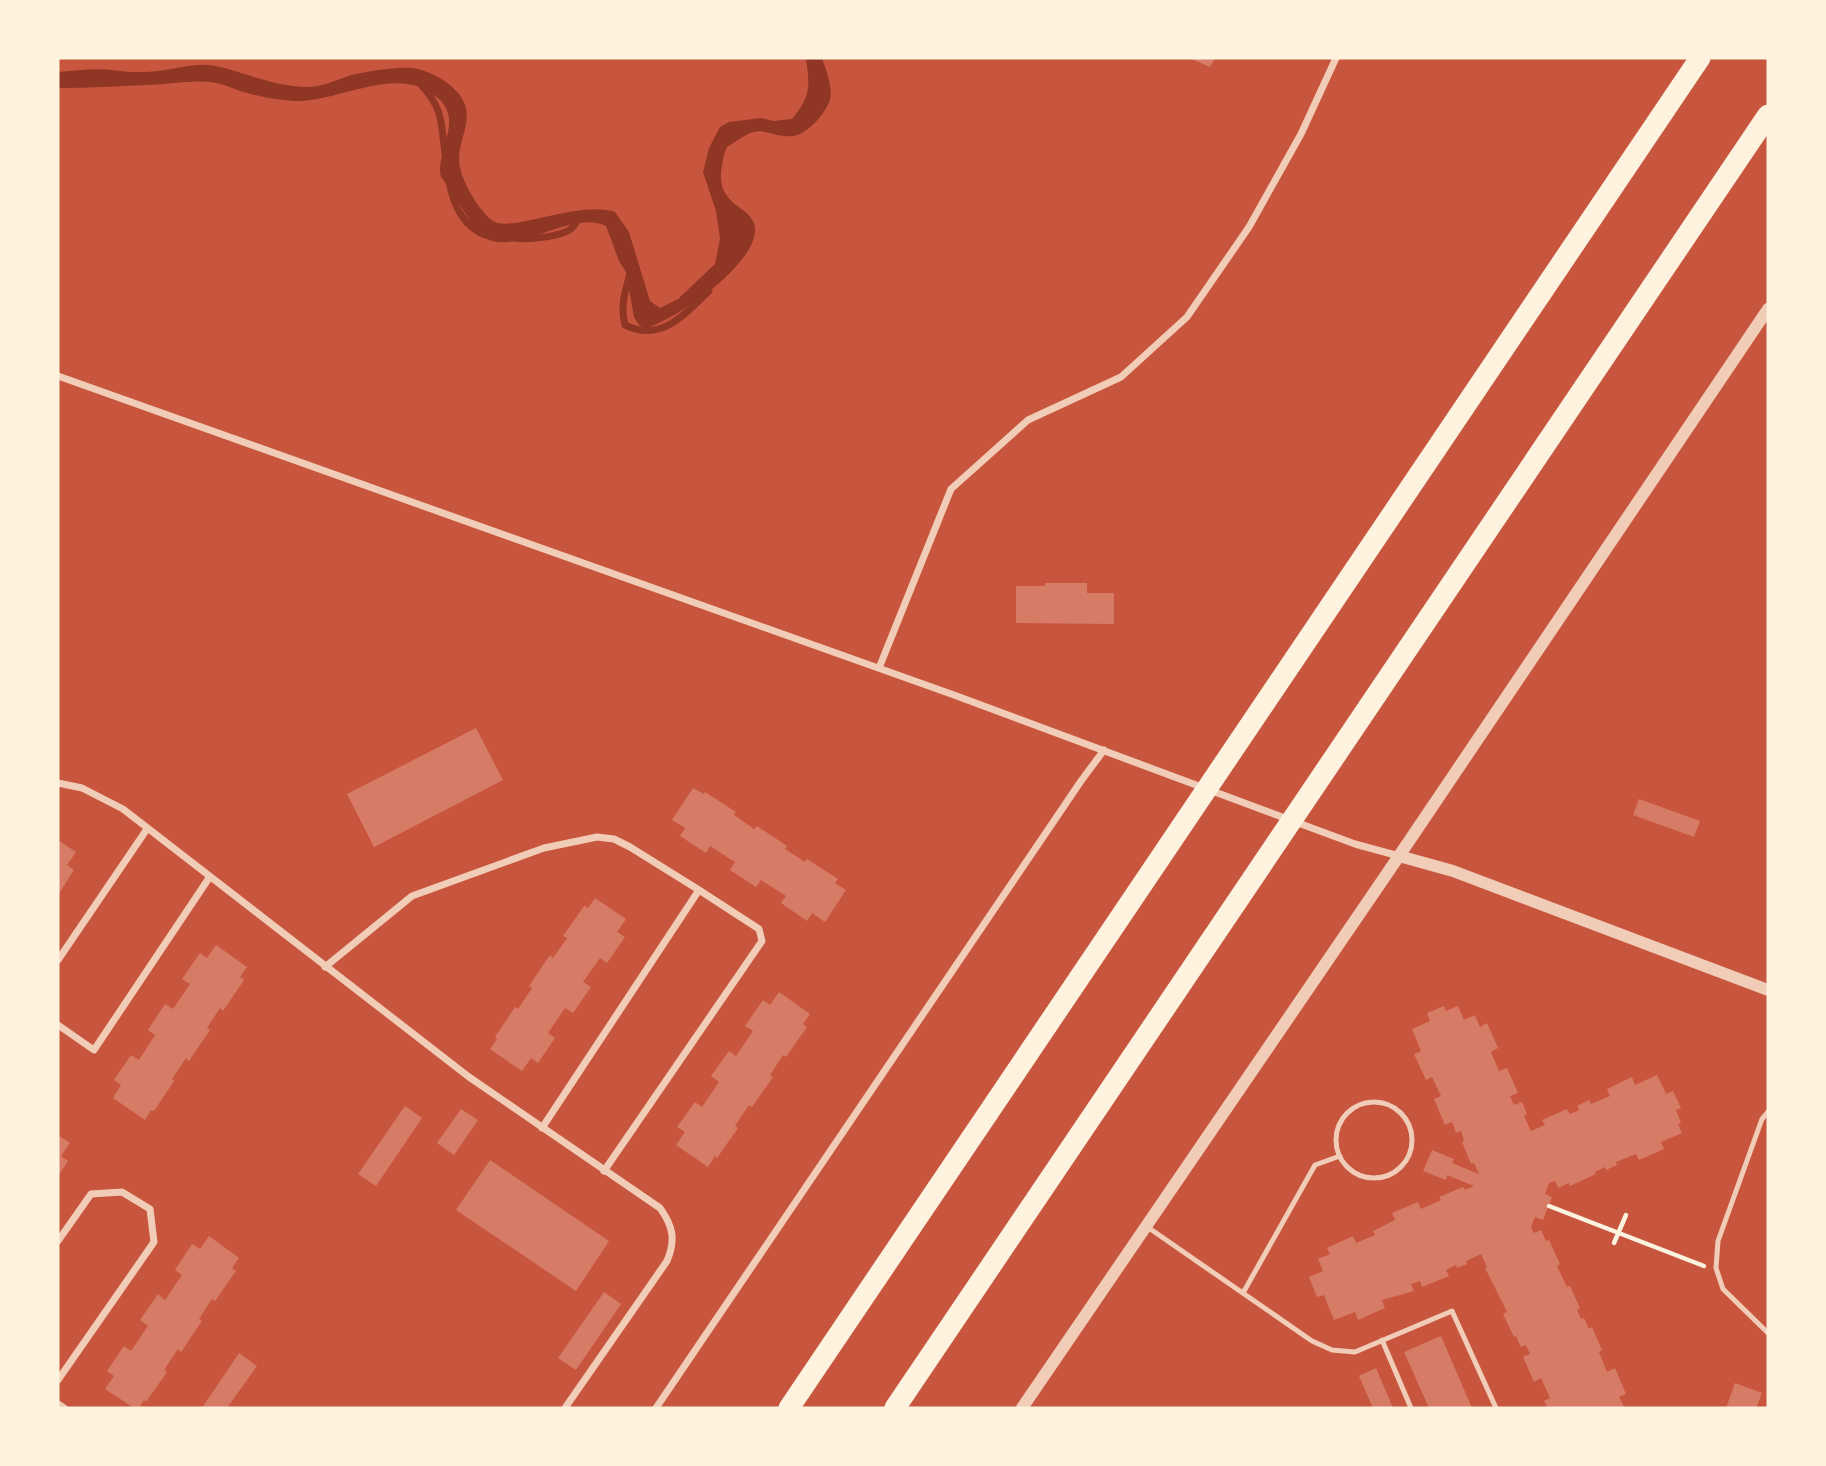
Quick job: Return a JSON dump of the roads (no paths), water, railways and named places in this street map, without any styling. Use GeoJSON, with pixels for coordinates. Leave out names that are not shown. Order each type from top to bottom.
{"type":"FeatureCollection","features":[{"type":"Feature","properties":{"kind":"highway"},"geometry":{"type":"LineString","coordinates":[[789,1408],[1700,58]]}},
{"type":"Feature","properties":{"kind":"highway"},"geometry":{"type":"LineString","coordinates":[[895,1408],[1768,115]]}},
{"type":"Feature","properties":{"kind":"street"},"geometry":{"type":"LineString","coordinates":[[879,668],[951,489],[1028,420],[1121,377],[1186,317],[1249,227],[1301,134],[1336,58]]}},
{"type":"Feature","properties":{"kind":"street"},"geometry":{"type":"LineString","coordinates":[[1022,1408],[1768,309]]}},
{"type":"Feature","properties":{"kind":"street"},"geometry":{"type":"LineString","coordinates":[[58,376],[879,668],[1355,844],[1453,871],[1768,990]]}},
{"type":"Feature","properties":{"kind":"street"},"geometry":{"type":"LineString","coordinates":[[656,1408],[1104,750]]}},
{"type":"Feature","properties":{"kind":"street"},"geometry":{"type":"LineString","coordinates":[[58,783],[82,788],[123,809],[469,1077],[660,1208],[670,1222],[672,1250],[657,1276],[565,1408]]}},
{"type":"Feature","properties":{"kind":"street"},"geometry":{"type":"LineString","coordinates":[[58,960],[147,829]]}},
{"type":"Feature","properties":{"kind":"street"},"geometry":{"type":"LineString","coordinates":[[325,967],[412,896],[544,848],[597,837],[614,839],[630,847],[758,929],[762,941],[604,1171]]}},
{"type":"Feature","properties":{"kind":"street"},"geometry":{"type":"LineString","coordinates":[[58,1025],[94,1050],[209,877]]}},
{"type":"Feature","properties":{"kind":"street"},"geometry":{"type":"LineString","coordinates":[[542,1128],[699,890]]}},
{"type":"Feature","properties":{"kind":"street"},"geometry":{"type":"LineString","coordinates":[[58,1241],[90,1194],[122,1192],[150,1209],[154,1242],[58,1380]]}},
{"type":"Feature","properties":{"kind":"street"},"geometry":{"type":"LineString","coordinates":[[58,1404],[64,1408]]}},
{"type":"Feature","properties":{"kind":"lane"},"geometry":{"type":"LineString","coordinates":[[1373,1101],[1388,1104],[1400,1112],[1409,1124],[1413,1138],[1410,1153],[1402,1166],[1390,1175],[1376,1178],[1361,1176],[1348,1168],[1339,1156],[1336,1141],[1338,1126],[1346,1114],[1358,1105],[1373,1101]]}},
{"type":"Feature","properties":{"kind":"lane"},"geometry":{"type":"LineString","coordinates":[[1768,1112],[1762,1119],[1718,1241],[1716,1268],[1723,1289],[1768,1333]]}},
{"type":"Feature","properties":{"kind":"lane"},"geometry":{"type":"LineString","coordinates":[[1243,1293],[1315,1165],[1339,1156]]}},
{"type":"Feature","properties":{"kind":"lane"},"geometry":{"type":"LineString","coordinates":[[1146,1226],[1312,1341],[1332,1350],[1355,1352],[1452,1311],[1496,1408]]}},
{"type":"Feature","properties":{"kind":"lane"},"geometry":{"type":"LineString","coordinates":[[1382,1340],[1411,1408]]}},
{"type":"Feature","properties":{"kind":"waterway"},"geometry":{"type":"LineString","coordinates":[[422,86],[439,112],[446,159]]}},
{"type":"Feature","properties":{"kind":"waterway"},"geometry":{"type":"LineString","coordinates":[[449,181],[460,213],[470,226],[485,235]]}},
{"type":"Feature","properties":{"kind":"waterway"},"geometry":{"type":"LineString","coordinates":[[514,238],[561,234],[572,228],[579,218]]}},
{"type":"Feature","properties":{"kind":"waterway"},"geometry":{"type":"LineString","coordinates":[[630,274],[623,312],[625,325],[638,330],[650,331],[672,323],[709,291]]}}]}
